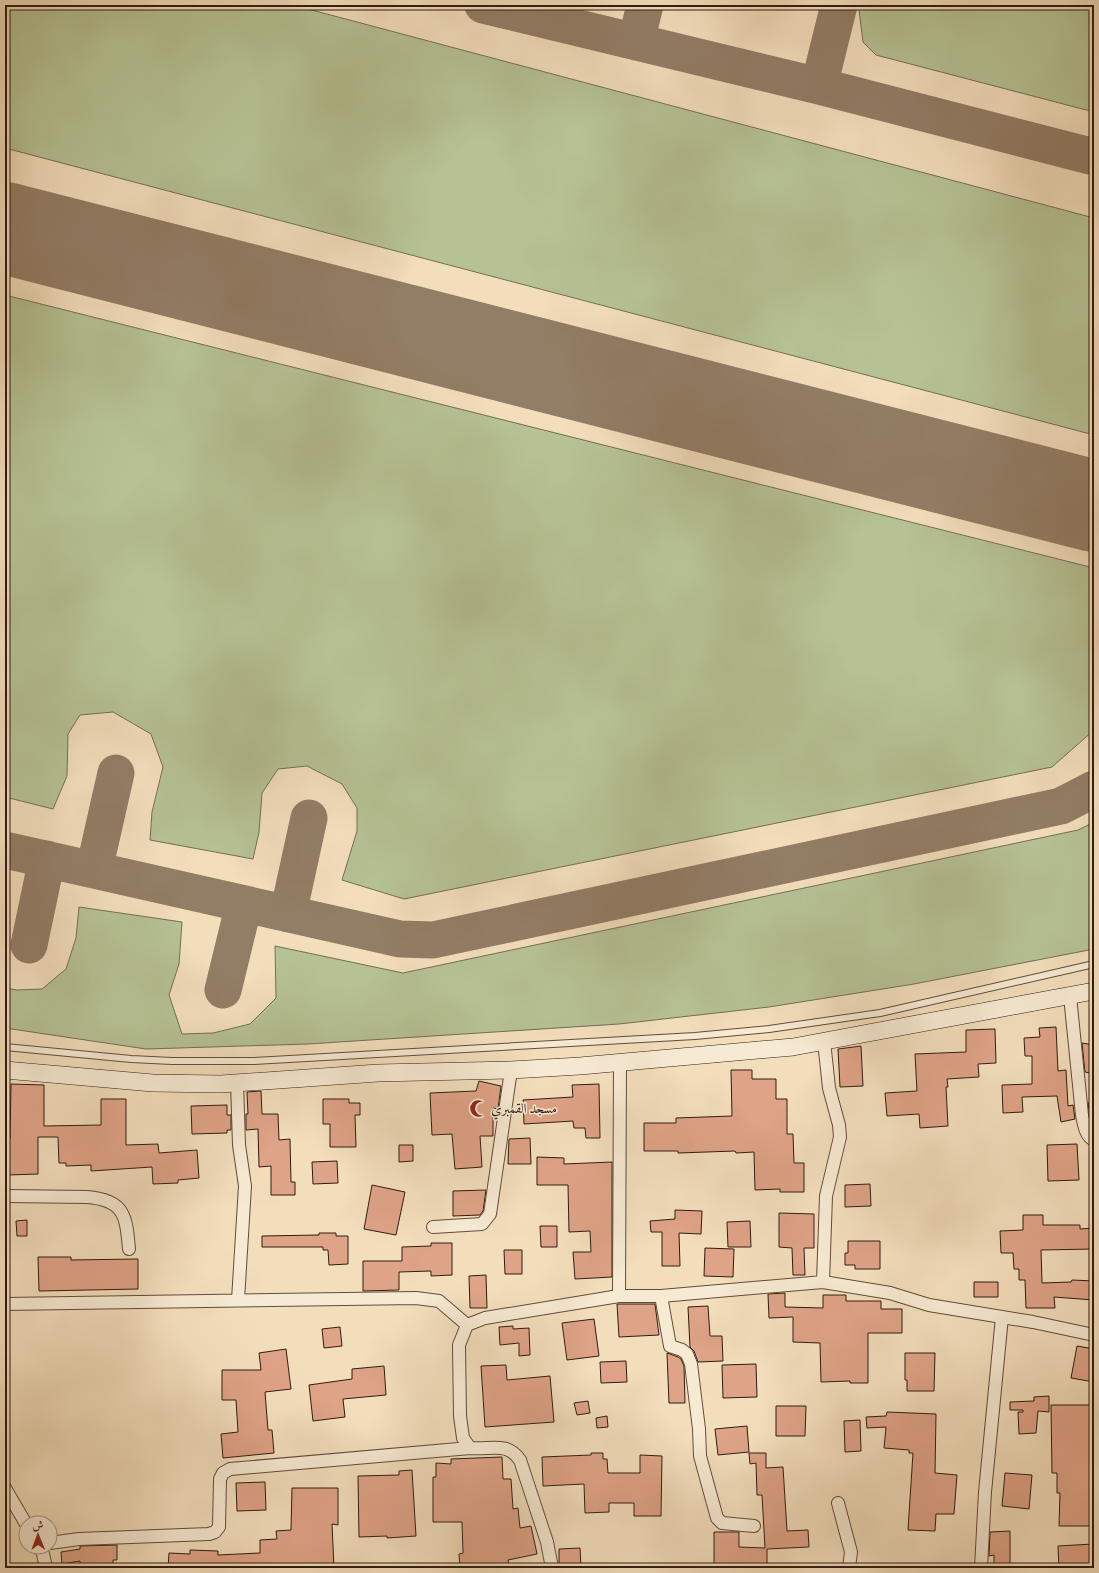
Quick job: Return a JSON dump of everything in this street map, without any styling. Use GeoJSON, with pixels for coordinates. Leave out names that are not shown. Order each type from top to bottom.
{"type":"FeatureCollection","features":[{"type":"Feature","properties":{"kind":"main road"},"geometry":{"type":"LineString","coordinates":[[5,1070],[153,1083],[221,1084],[378,1074],[511,1070],[620,1063],[793,1046],[1094,991]]}},
{"type":"Feature","properties":{"kind":"street"},"geometry":{"type":"LineString","coordinates":[[1070,996],[1082,1115],[1087,1133],[1090,1138],[1094,1140]]}},
{"type":"Feature","properties":{"kind":"street"},"geometry":{"type":"LineString","coordinates":[[823,1282],[826,1196],[840,1137],[839,1125],[829,1088],[824,1041]]}},
{"type":"Feature","properties":{"kind":"street"},"geometry":{"type":"LineString","coordinates":[[619,1296],[620,1063]]}},
{"type":"Feature","properties":{"kind":"street"},"geometry":{"type":"LineString","coordinates":[[434,1227],[482,1224],[490,1214],[511,1070]]}},
{"type":"Feature","properties":{"kind":"street"},"geometry":{"type":"LineString","coordinates":[[237,1082],[239,1145],[245,1186],[238,1300]]}},
{"type":"Feature","properties":{"kind":"street"},"geometry":{"type":"LineString","coordinates":[[5,1196],[101,1198],[120,1209],[123,1216],[128,1249]]}},
{"type":"Feature","properties":{"kind":"street"},"geometry":{"type":"LineString","coordinates":[[467,1324],[485,1318],[619,1296],[661,1296],[823,1282],[890,1293],[929,1305],[1002,1317],[1094,1335]]}},
{"type":"Feature","properties":{"kind":"street"},"geometry":{"type":"LineString","coordinates":[[661,1296],[670,1346],[682,1350],[687,1354],[691,1364],[699,1429],[700,1456],[717,1518],[722,1524],[754,1526]]}},
{"type":"Feature","properties":{"kind":"street"},"geometry":{"type":"LineString","coordinates":[[5,1304],[416,1298],[439,1301],[467,1324]]}},
{"type":"Feature","properties":{"kind":"street"},"geometry":{"type":"LineString","coordinates":[[981,1568],[985,1492],[1002,1317]]}},
{"type":"Feature","properties":{"kind":"street"},"geometry":{"type":"LineString","coordinates":[[467,1324],[459,1345],[460,1416],[463,1438],[470,1448]]}},
{"type":"Feature","properties":{"kind":"street"},"geometry":{"type":"LineString","coordinates":[[58,1542],[79,1539],[209,1534],[215,1532],[219,1527],[220,1479],[222,1473],[230,1469],[470,1448],[507,1449],[515,1453],[520,1460],[547,1542],[552,1568]]}},
{"type":"Feature","properties":{"kind":"street"},"geometry":{"type":"LineString","coordinates":[[5,1488],[21,1515]]}},
{"type":"Feature","properties":{"kind":"street"},"geometry":{"type":"LineString","coordinates":[[838,1503],[851,1552],[849,1568]]}},
{"type":"Feature","properties":{"kind":"street"},"geometry":{"type":"LineString","coordinates":[[43,1555],[46,1568]]}},
{"type":"Feature","properties":{"kind":"lane"},"geometry":{"type":"LineString","coordinates":[[5,1047],[131,1059],[220,1062],[695,1036],[806,1024],[880,1013],[1094,964]]}},
{"type":"Feature","properties":{"kind":"green space"},"geometry":{"type":"Polygon","coordinates":[[[5,5],[293,5],[1094,218],[1094,435],[5,148],[5,5]]]}},
{"type":"Feature","properties":{"kind":"green space"},"geometry":{"type":"Polygon","coordinates":[[[865,5],[1094,5],[1094,112],[876,55],[863,42],[859,10],[865,5]]]}},
{"type":"Feature","properties":{"kind":"green space"},"geometry":{"type":"Polygon","coordinates":[[[5,295],[1094,568],[1094,730],[1052,767],[404,899],[342,880],[357,831],[357,808],[342,784],[307,766],[278,769],[262,793],[259,832],[253,859],[150,840],[152,812],[163,767],[151,734],[113,712],[80,715],[68,734],[67,776],[53,809],[5,797],[5,295]]]}},
{"type":"Feature","properties":{"kind":"green space"},"geometry":{"type":"Polygon","coordinates":[[[1094,822],[1094,949],[914,984],[769,1007],[619,1024],[308,1044],[146,1049],[5,1028],[5,988],[17,990],[42,989],[66,969],[76,938],[79,907],[182,922],[179,964],[169,995],[182,1034],[213,1033],[250,1024],[276,998],[275,946],[403,973],[1078,830],[1094,822]]]}},
{"type":"Feature","properties":{"kind":"building"},"geometry":{"type":"Polygon","coordinates":[[[1056,1027],[1058,1071],[1066,1070],[1068,1106],[1073,1105],[1075,1119],[1061,1122],[1057,1096],[1022,1097],[1023,1112],[1003,1113],[1002,1085],[1032,1084],[1032,1056],[1025,1056],[1024,1038],[1040,1037],[1039,1028],[1056,1027]]]}},
{"type":"Feature","properties":{"kind":"building"},"geometry":{"type":"Polygon","coordinates":[[[995,1029],[996,1063],[978,1064],[979,1077],[947,1079],[948,1126],[920,1128],[919,1114],[887,1116],[885,1093],[917,1091],[915,1054],[966,1052],[966,1030],[995,1029]]]}},
{"type":"Feature","properties":{"kind":"building"},"geometry":{"type":"Polygon","coordinates":[[[1082,1043],[1094,1045],[1094,1074],[1085,1072],[1082,1043]]]}},
{"type":"Feature","properties":{"kind":"building"},"geometry":{"type":"Polygon","coordinates":[[[861,1046],[863,1086],[840,1087],[838,1049],[861,1046]]]}},
{"type":"Feature","properties":{"kind":"building"},"geometry":{"type":"Polygon","coordinates":[[[731,1070],[752,1070],[752,1079],[776,1079],[776,1099],[787,1099],[787,1134],[793,1134],[794,1163],[804,1163],[804,1192],[780,1192],[780,1189],[755,1190],[754,1152],[736,1153],[735,1151],[678,1153],[678,1151],[644,1151],[644,1123],[676,1123],[676,1118],[732,1116],[731,1070]]]}},
{"type":"Feature","properties":{"kind":"building"},"geometry":{"type":"Polygon","coordinates":[[[479,1081],[501,1086],[498,1109],[493,1108],[493,1136],[480,1136],[482,1167],[455,1169],[452,1134],[432,1135],[430,1093],[476,1091],[479,1081]]]}},
{"type":"Feature","properties":{"kind":"building"},"geometry":{"type":"Polygon","coordinates":[[[11,1084],[44,1085],[44,1126],[101,1125],[101,1099],[126,1099],[126,1145],[158,1144],[159,1153],[197,1150],[199,1178],[178,1180],[178,1183],[153,1184],[152,1167],[91,1171],[91,1165],[66,1166],[66,1163],[59,1163],[58,1137],[38,1137],[38,1174],[7,1175],[7,1139],[10,1139],[11,1084]]]}},
{"type":"Feature","properties":{"kind":"building"},"geometry":{"type":"Polygon","coordinates":[[[599,1084],[600,1138],[586,1138],[585,1128],[574,1128],[573,1121],[524,1124],[523,1100],[573,1097],[572,1085],[599,1084]]]}},
{"type":"Feature","properties":{"kind":"building"},"geometry":{"type":"Polygon","coordinates":[[[261,1091],[262,1114],[278,1114],[279,1140],[290,1139],[291,1182],[295,1182],[295,1195],[271,1195],[271,1166],[259,1167],[258,1129],[246,1130],[246,1114],[248,1114],[247,1092],[261,1091]]]}},
{"type":"Feature","properties":{"kind":"building"},"geometry":{"type":"Polygon","coordinates":[[[323,1099],[349,1099],[349,1103],[360,1103],[360,1115],[355,1115],[356,1147],[330,1147],[330,1124],[323,1124],[323,1099]]]}},
{"type":"Feature","properties":{"kind":"building"},"geometry":{"type":"Polygon","coordinates":[[[1094,1102],[1094,1116],[1090,1116],[1088,1103],[1094,1102]]]}},
{"type":"Feature","properties":{"kind":"building"},"geometry":{"type":"Polygon","coordinates":[[[227,1105],[227,1115],[231,1115],[231,1130],[227,1130],[227,1133],[192,1134],[191,1106],[227,1105]]]}},
{"type":"Feature","properties":{"kind":"building"},"geometry":{"type":"Polygon","coordinates":[[[530,1138],[531,1164],[508,1164],[509,1139],[530,1138]]]}},
{"type":"Feature","properties":{"kind":"building"},"geometry":{"type":"Polygon","coordinates":[[[1077,1144],[1079,1180],[1048,1181],[1047,1145],[1077,1144]]]}},
{"type":"Feature","properties":{"kind":"building"},"geometry":{"type":"Polygon","coordinates":[[[399,1145],[413,1145],[413,1161],[399,1162],[399,1145]]]}},
{"type":"Feature","properties":{"kind":"building"},"geometry":{"type":"Polygon","coordinates":[[[537,1157],[564,1158],[564,1164],[612,1162],[612,1277],[575,1279],[573,1252],[591,1252],[590,1231],[569,1232],[568,1185],[537,1185],[537,1157]]]}},
{"type":"Feature","properties":{"kind":"building"},"geometry":{"type":"Polygon","coordinates":[[[337,1161],[338,1183],[313,1184],[312,1162],[337,1161]]]}},
{"type":"Feature","properties":{"kind":"building"},"geometry":{"type":"Polygon","coordinates":[[[870,1184],[871,1206],[845,1207],[845,1185],[870,1184]]]}},
{"type":"Feature","properties":{"kind":"building"},"geometry":{"type":"Polygon","coordinates":[[[372,1185],[405,1192],[396,1235],[364,1229],[372,1185]]]}},
{"type":"Feature","properties":{"kind":"building"},"geometry":{"type":"Polygon","coordinates":[[[486,1190],[483,1211],[480,1215],[453,1216],[453,1191],[486,1190]]]}},
{"type":"Feature","properties":{"kind":"building"},"geometry":{"type":"Polygon","coordinates":[[[675,1210],[702,1211],[701,1234],[679,1233],[680,1266],[662,1266],[662,1232],[651,1232],[650,1221],[675,1219],[675,1210]]]}},
{"type":"Feature","properties":{"kind":"building"},"geometry":{"type":"Polygon","coordinates":[[[779,1213],[814,1214],[814,1248],[804,1248],[805,1275],[793,1275],[792,1248],[779,1247],[779,1213]]]}},
{"type":"Feature","properties":{"kind":"building"},"geometry":{"type":"Polygon","coordinates":[[[1023,1215],[1043,1215],[1043,1225],[1080,1225],[1080,1229],[1094,1228],[1094,1249],[1041,1250],[1042,1283],[1071,1282],[1072,1280],[1094,1281],[1094,1300],[1054,1297],[1055,1308],[1026,1308],[1025,1280],[1019,1280],[1019,1269],[1014,1269],[1013,1253],[1001,1253],[1000,1231],[1023,1230],[1023,1215]]]}},
{"type":"Feature","properties":{"kind":"building"},"geometry":{"type":"Polygon","coordinates":[[[27,1220],[27,1236],[17,1236],[16,1221],[27,1220]]]}},
{"type":"Feature","properties":{"kind":"building"},"geometry":{"type":"Polygon","coordinates":[[[750,1221],[751,1247],[728,1247],[727,1222],[750,1221]]]}},
{"type":"Feature","properties":{"kind":"building"},"geometry":{"type":"Polygon","coordinates":[[[540,1226],[557,1226],[557,1247],[541,1247],[540,1226]]]}},
{"type":"Feature","properties":{"kind":"building"},"geometry":{"type":"Polygon","coordinates":[[[319,1233],[336,1233],[336,1236],[348,1236],[348,1264],[329,1265],[328,1250],[323,1250],[323,1247],[262,1247],[262,1236],[319,1235],[319,1233]]]}},
{"type":"Feature","properties":{"kind":"building"},"geometry":{"type":"Polygon","coordinates":[[[848,1241],[880,1241],[880,1269],[855,1269],[855,1265],[845,1265],[845,1253],[848,1253],[848,1241]]]}},
{"type":"Feature","properties":{"kind":"building"},"geometry":{"type":"Polygon","coordinates":[[[431,1243],[452,1243],[452,1275],[431,1276],[431,1271],[399,1272],[399,1290],[363,1291],[363,1261],[402,1261],[402,1247],[431,1246],[431,1243]]]}},
{"type":"Feature","properties":{"kind":"building"},"geometry":{"type":"Polygon","coordinates":[[[705,1248],[734,1249],[733,1277],[704,1276],[705,1248]]]}},
{"type":"Feature","properties":{"kind":"building"},"geometry":{"type":"Polygon","coordinates":[[[504,1250],[522,1250],[522,1274],[505,1274],[504,1250]]]}},
{"type":"Feature","properties":{"kind":"building"},"geometry":{"type":"Polygon","coordinates":[[[38,1257],[71,1257],[71,1260],[138,1259],[138,1289],[39,1291],[38,1257]]]}},
{"type":"Feature","properties":{"kind":"building"},"geometry":{"type":"Polygon","coordinates":[[[486,1275],[487,1308],[470,1308],[469,1276],[486,1275]]]}},
{"type":"Feature","properties":{"kind":"building"},"geometry":{"type":"Polygon","coordinates":[[[974,1282],[998,1282],[998,1297],[974,1297],[974,1282]]]}},
{"type":"Feature","properties":{"kind":"building"},"geometry":{"type":"Polygon","coordinates":[[[785,1293],[785,1307],[823,1308],[823,1295],[846,1295],[846,1301],[881,1301],[881,1309],[902,1309],[902,1333],[868,1333],[868,1383],[850,1383],[850,1381],[821,1382],[820,1343],[793,1342],[793,1317],[769,1318],[768,1294],[785,1293]]]}},
{"type":"Feature","properties":{"kind":"building"},"geometry":{"type":"Polygon","coordinates":[[[617,1304],[655,1304],[659,1335],[619,1337],[617,1304]]]}},
{"type":"Feature","properties":{"kind":"building"},"geometry":{"type":"Polygon","coordinates":[[[708,1306],[710,1336],[722,1336],[723,1361],[698,1362],[694,1351],[690,1347],[688,1307],[708,1306]]]}},
{"type":"Feature","properties":{"kind":"building"},"geometry":{"type":"Polygon","coordinates":[[[594,1319],[599,1356],[567,1360],[562,1323],[594,1319]]]}},
{"type":"Feature","properties":{"kind":"building"},"geometry":{"type":"Polygon","coordinates":[[[513,1326],[513,1329],[529,1328],[530,1355],[519,1356],[519,1343],[500,1345],[499,1327],[513,1326]]]}},
{"type":"Feature","properties":{"kind":"building"},"geometry":{"type":"Polygon","coordinates":[[[340,1327],[342,1346],[324,1348],[322,1329],[340,1327]]]}},
{"type":"Feature","properties":{"kind":"building"},"geometry":{"type":"Polygon","coordinates":[[[1077,1346],[1094,1349],[1094,1382],[1071,1378],[1077,1346]]]}},
{"type":"Feature","properties":{"kind":"building"},"geometry":{"type":"Polygon","coordinates":[[[286,1349],[291,1389],[265,1392],[268,1430],[272,1430],[274,1453],[223,1458],[221,1434],[238,1432],[236,1400],[222,1400],[222,1370],[261,1370],[259,1353],[286,1349]]]}},
{"type":"Feature","properties":{"kind":"building"},"geometry":{"type":"Polygon","coordinates":[[[667,1353],[681,1359],[684,1366],[685,1403],[669,1403],[667,1353]]]}},
{"type":"Feature","properties":{"kind":"building"},"geometry":{"type":"Polygon","coordinates":[[[905,1353],[935,1353],[934,1391],[907,1391],[907,1380],[905,1380],[905,1353]]]}},
{"type":"Feature","properties":{"kind":"building"},"geometry":{"type":"Polygon","coordinates":[[[626,1361],[627,1382],[601,1383],[600,1362],[626,1361]]]}},
{"type":"Feature","properties":{"kind":"building"},"geometry":{"type":"Polygon","coordinates":[[[756,1364],[757,1397],[723,1398],[722,1365],[756,1364]]]}},
{"type":"Feature","properties":{"kind":"building"},"geometry":{"type":"Polygon","coordinates":[[[506,1365],[507,1380],[550,1376],[554,1422],[485,1427],[481,1366],[506,1365]]]}},
{"type":"Feature","properties":{"kind":"building"},"geometry":{"type":"Polygon","coordinates":[[[384,1366],[386,1395],[343,1399],[345,1417],[313,1421],[309,1385],[352,1379],[352,1369],[384,1366]]]}},
{"type":"Feature","properties":{"kind":"building"},"geometry":{"type":"Polygon","coordinates":[[[1049,1396],[1049,1412],[1038,1411],[1036,1433],[1019,1434],[1018,1412],[1023,1412],[1023,1410],[1010,1410],[1010,1402],[1034,1401],[1034,1397],[1049,1396]]]}},
{"type":"Feature","properties":{"kind":"building"},"geometry":{"type":"Polygon","coordinates":[[[588,1401],[590,1413],[577,1415],[574,1403],[588,1401]]]}},
{"type":"Feature","properties":{"kind":"building"},"geometry":{"type":"Polygon","coordinates":[[[1051,1405],[1094,1405],[1094,1526],[1059,1526],[1060,1493],[1057,1493],[1057,1473],[1052,1473],[1051,1405]]]}},
{"type":"Feature","properties":{"kind":"building"},"geometry":{"type":"Polygon","coordinates":[[[776,1406],[806,1406],[805,1436],[776,1436],[776,1406]]]}},
{"type":"Feature","properties":{"kind":"building"},"geometry":{"type":"Polygon","coordinates":[[[887,1412],[936,1414],[935,1473],[957,1475],[954,1514],[936,1514],[935,1531],[908,1530],[913,1453],[909,1453],[909,1450],[884,1448],[886,1427],[867,1428],[866,1417],[886,1416],[887,1412]]]}},
{"type":"Feature","properties":{"kind":"building"},"geometry":{"type":"Polygon","coordinates":[[[607,1416],[608,1427],[597,1428],[596,1418],[607,1416]]]}},
{"type":"Feature","properties":{"kind":"building"},"geometry":{"type":"Polygon","coordinates":[[[860,1420],[861,1451],[845,1452],[844,1421],[860,1420]]]}},
{"type":"Feature","properties":{"kind":"building"},"geometry":{"type":"Polygon","coordinates":[[[747,1426],[749,1452],[718,1455],[715,1429],[747,1426]]]}},
{"type":"Feature","properties":{"kind":"building"},"geometry":{"type":"Polygon","coordinates":[[[591,1453],[603,1453],[603,1459],[607,1459],[608,1473],[640,1473],[640,1455],[662,1456],[661,1516],[634,1516],[634,1503],[609,1503],[609,1512],[585,1513],[584,1484],[543,1486],[542,1457],[591,1455],[591,1453]]]}},
{"type":"Feature","properties":{"kind":"building"},"geometry":{"type":"Polygon","coordinates":[[[749,1453],[766,1453],[766,1468],[783,1467],[787,1531],[808,1530],[809,1547],[767,1549],[767,1568],[714,1568],[714,1532],[739,1532],[739,1547],[765,1548],[762,1495],[757,1495],[756,1463],[750,1464],[749,1453]]]}},
{"type":"Feature","properties":{"kind":"building"},"geometry":{"type":"Polygon","coordinates":[[[502,1457],[503,1479],[511,1479],[513,1509],[518,1508],[520,1528],[531,1526],[537,1554],[508,1560],[509,1568],[460,1568],[459,1554],[463,1553],[462,1522],[433,1522],[433,1477],[436,1477],[436,1463],[451,1464],[451,1459],[502,1457]]]}},
{"type":"Feature","properties":{"kind":"building"},"geometry":{"type":"Polygon","coordinates":[[[412,1470],[416,1536],[387,1538],[387,1536],[359,1537],[358,1476],[399,1475],[399,1471],[412,1470]]]}},
{"type":"Feature","properties":{"kind":"building"},"geometry":{"type":"Polygon","coordinates":[[[1005,1473],[1032,1475],[1029,1509],[1002,1506],[1005,1473]]]}},
{"type":"Feature","properties":{"kind":"building"},"geometry":{"type":"Polygon","coordinates":[[[265,1482],[266,1510],[237,1511],[236,1483],[265,1482]]]}},
{"type":"Feature","properties":{"kind":"building"},"geometry":{"type":"Polygon","coordinates":[[[292,1488],[338,1488],[338,1525],[332,1524],[334,1568],[168,1568],[169,1553],[190,1554],[190,1550],[218,1551],[218,1555],[260,1553],[260,1540],[277,1539],[276,1531],[291,1530],[292,1488]]]}},
{"type":"Feature","properties":{"kind":"building"},"geometry":{"type":"Polygon","coordinates":[[[1010,1531],[1010,1568],[994,1568],[994,1555],[989,1556],[990,1532],[1010,1531]]]}},
{"type":"Feature","properties":{"kind":"building"},"geometry":{"type":"Polygon","coordinates":[[[1093,1544],[1094,1568],[1059,1568],[1058,1546],[1093,1544]]]}},
{"type":"Feature","properties":{"kind":"building"},"geometry":{"type":"Polygon","coordinates":[[[117,1545],[117,1560],[113,1560],[113,1568],[80,1568],[80,1561],[62,1564],[61,1552],[80,1549],[80,1546],[117,1545]]]}},
{"type":"Feature","properties":{"kind":"building"},"geometry":{"type":"Polygon","coordinates":[[[580,1548],[581,1568],[559,1568],[559,1549],[580,1548]]]}},
{"type":"Feature","properties":{"kind":"taxiway"},"geometry":{"type":"LineString","coordinates":[[483,5],[819,86],[1094,157]]}},
{"type":"Feature","properties":{"kind":"taxiway"},"geometry":{"type":"LineString","coordinates":[[636,42],[645,5]]}},
{"type":"Feature","properties":{"kind":"taxiway"},"geometry":{"type":"LineString","coordinates":[[819,86],[839,5]]}},
{"type":"Feature","properties":{"kind":"taxiway"},"geometry":{"type":"LineString","coordinates":[[94,870],[116,773]]}},
{"type":"Feature","properties":{"kind":"taxiway"},"geometry":{"type":"LineString","coordinates":[[5,850],[400,939],[433,940],[1061,806],[1094,789]]}},
{"type":"Feature","properties":{"kind":"taxiway"},"geometry":{"type":"LineString","coordinates":[[288,914],[309,818]]}},
{"type":"Feature","properties":{"kind":"taxiway"},"geometry":{"type":"LineString","coordinates":[[29,945],[47,859]]}},
{"type":"Feature","properties":{"kind":"taxiway"},"geometry":{"type":"LineString","coordinates":[[223,990],[244,904]]}},
{"type":"Feature","properties":{"kind":"runway"},"geometry":{"type":"LineString","coordinates":[[5,228],[1094,506]]}},
{"type":"Feature","properties":{"kind":"place","name":"مسجد القمبري"},"geometry":{"type":"Point","coordinates":[478,1108]}}]}
